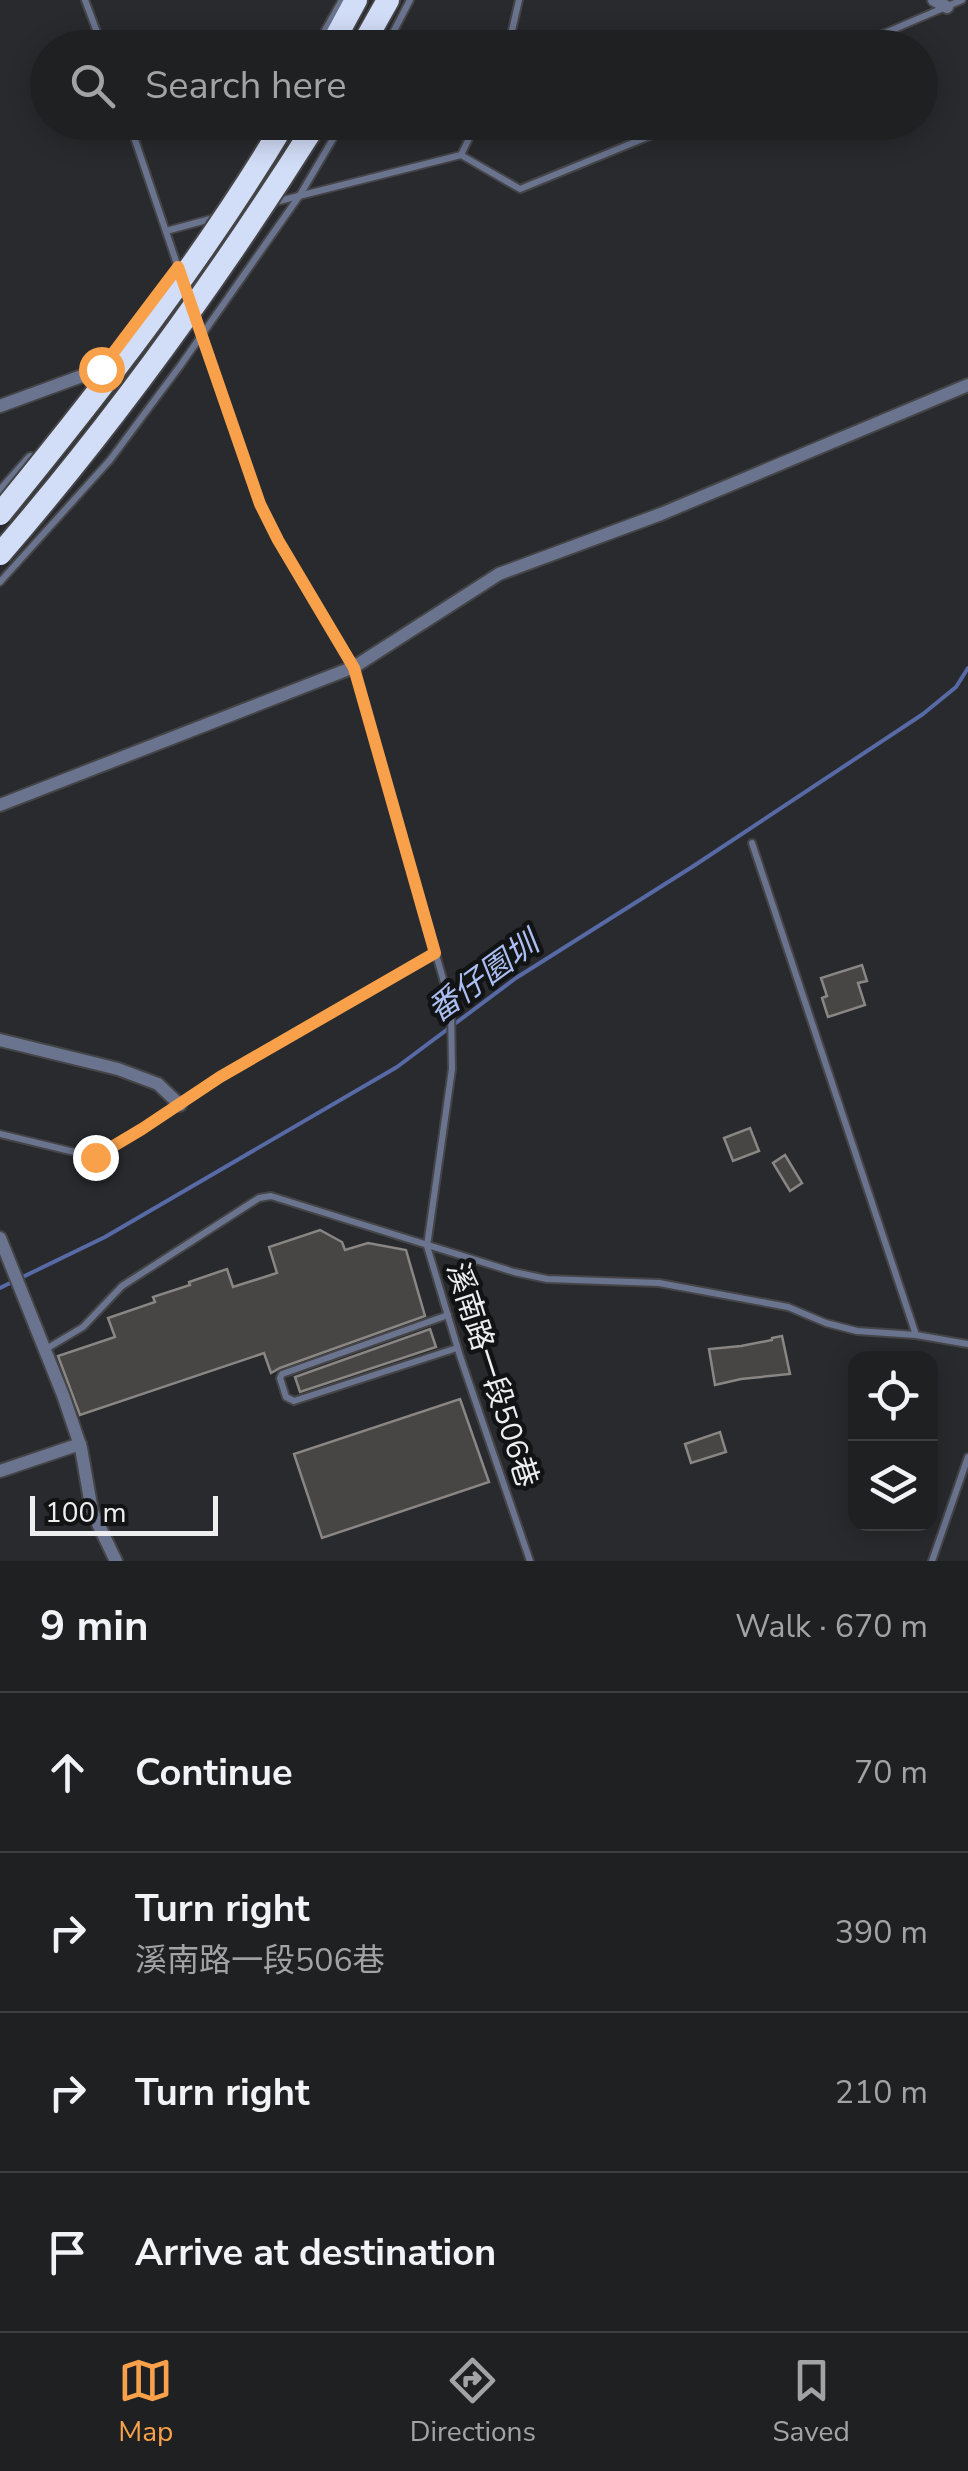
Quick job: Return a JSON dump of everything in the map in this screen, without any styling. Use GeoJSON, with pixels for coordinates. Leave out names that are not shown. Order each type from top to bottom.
{"type":"FeatureCollection","features":[{"type":"Feature","properties":{"kind":"highway"},"geometry":{"type":"LineString","coordinates":[[340,30],[356,0]]}},
{"type":"Feature","properties":{"kind":"highway"},"geometry":{"type":"LineString","coordinates":[[371,30],[388,0]]}},
{"type":"Feature","properties":{"kind":"highway"},"geometry":{"type":"LineString","coordinates":[[0,514],[157,313],[273,140]]}},
{"type":"Feature","properties":{"kind":"highway"},"geometry":{"type":"LineString","coordinates":[[0,554],[108,425],[184,321],[306,140]]}},
{"type":"Feature","properties":{"kind":"street"},"geometry":{"type":"LineString","coordinates":[[0,494],[178,267]]}},
{"type":"Feature","properties":{"kind":"street"},"geometry":{"type":"LineString","coordinates":[[0,406],[101,369]]}},
{"type":"Feature","properties":{"kind":"street"},"geometry":{"type":"LineString","coordinates":[[0,805],[354,668],[500,574],[661,514],[968,386]]}},
{"type":"Feature","properties":{"kind":"street"},"geometry":{"type":"LineString","coordinates":[[0,1040],[118,1068],[158,1084],[180,1104]]}},
{"type":"Feature","properties":{"kind":"street"},"geometry":{"type":"LineString","coordinates":[[0,1238],[46,1349],[80,1444],[92,1511],[116,1561]]}},
{"type":"Feature","properties":{"kind":"street"},"geometry":{"type":"LineString","coordinates":[[0,1471],[80,1444]]}},
{"type":"Feature","properties":{"kind":"lane"},"geometry":{"type":"LineString","coordinates":[[86,0],[97,30]]}},
{"type":"Feature","properties":{"kind":"lane"},"geometry":{"type":"LineString","coordinates":[[325,30],[342,0]]}},
{"type":"Feature","properties":{"kind":"lane"},"geometry":{"type":"LineString","coordinates":[[394,30],[410,0]]}},
{"type":"Feature","properties":{"kind":"lane"},"geometry":{"type":"LineString","coordinates":[[512,30],[519,0]]}},
{"type":"Feature","properties":{"kind":"lane"},"geometry":{"type":"LineString","coordinates":[[887,30],[940,4],[962,0]]}},
{"type":"Feature","properties":{"kind":"lane"},"geometry":{"type":"LineString","coordinates":[[135,140],[184,284]]}},
{"type":"Feature","properties":{"kind":"lane"},"geometry":{"type":"LineString","coordinates":[[0,582],[110,460],[300,195],[332,140]]}},
{"type":"Feature","properties":{"kind":"lane"},"geometry":{"type":"LineString","coordinates":[[461,155],[468,140]]}},
{"type":"Feature","properties":{"kind":"lane"},"geometry":{"type":"LineString","coordinates":[[166,231],[461,155],[520,189],[640,140]]}},
{"type":"Feature","properties":{"kind":"lane"},"geometry":{"type":"LineString","coordinates":[[200,235],[221,204]]}},
{"type":"Feature","properties":{"kind":"lane"},"geometry":{"type":"LineString","coordinates":[[178,267],[189,251]]}},
{"type":"Feature","properties":{"kind":"lane","name":"溪南路一段506巷"},"geometry":{"type":"LineString","coordinates":[[189,301],[260,504],[354,668],[451,1007],[452,1070],[427,1246],[457,1348],[530,1561]]}},
{"type":"Feature","properties":{"kind":"lane"},"geometry":{"type":"LineString","coordinates":[[752,843],[916,1335]]}},
{"type":"Feature","properties":{"kind":"lane"},"geometry":{"type":"LineString","coordinates":[[0,1134],[95,1157],[220,1077],[435,953]]}},
{"type":"Feature","properties":{"kind":"lane"},"geometry":{"type":"LineString","coordinates":[[46,1349],[83,1327],[122,1286],[259,1198],[271,1196],[514,1272],[547,1279],[659,1283],[788,1307],[857,1331],[968,1344]]}},
{"type":"Feature","properties":{"kind":"lane"},"geometry":{"type":"LineString","coordinates":[[448,1315],[282,1374],[282,1387],[286,1397],[294,1401],[457,1348]]}},
{"type":"Feature","properties":{"kind":"lane"},"geometry":{"type":"LineString","coordinates":[[932,1561],[968,1457]]}},
{"type":"Feature","properties":{"kind":"building"},"geometry":{"type":"Polygon","coordinates":[[[862,965],[867,981],[858,983],[865,1005],[828,1017],[821,978],[862,965]]]}},
{"type":"Feature","properties":{"kind":"building"},"geometry":{"type":"Polygon","coordinates":[[[750,1128],[759,1151],[733,1161],[724,1138],[750,1128]]]}},
{"type":"Feature","properties":{"kind":"building"},"geometry":{"type":"Polygon","coordinates":[[[785,1155],[802,1183],[790,1191],[773,1163],[785,1155]]]}},
{"type":"Feature","properties":{"kind":"building"},"geometry":{"type":"Polygon","coordinates":[[[320,1230],[342,1242],[345,1250],[368,1243],[406,1250],[425,1316],[271,1373],[264,1353],[80,1415],[58,1356],[115,1337],[108,1318],[155,1302],[153,1297],[190,1285],[189,1282],[227,1269],[233,1287],[277,1273],[269,1247],[320,1230]]]}},
{"type":"Feature","properties":{"kind":"building"},"geometry":{"type":"Polygon","coordinates":[[[430,1329],[436,1347],[300,1392],[295,1377],[430,1329]]]}},
{"type":"Feature","properties":{"kind":"building"},"geometry":{"type":"Polygon","coordinates":[[[782,1336],[790,1374],[715,1385],[709,1349],[782,1336]]]}},
{"type":"Feature","properties":{"kind":"building"},"geometry":{"type":"Polygon","coordinates":[[[460,1399],[489,1482],[322,1538],[294,1454],[460,1399]]]}},
{"type":"Feature","properties":{"kind":"building"},"geometry":{"type":"Polygon","coordinates":[[[720,1432],[726,1452],[691,1463],[685,1444],[720,1432]]]}},
{"type":"Feature","properties":{"kind":"waterway","name":"番仔園圳"},"geometry":{"type":"LineString","coordinates":[[0,1288],[105,1237],[397,1067],[516,978],[923,714],[956,687],[968,668]]}},
{"type":"Feature","properties":{"kind":"route"},"geometry":{"type":"LineString","coordinates":[[95,1157],[220,1077],[435,953],[354,668],[260,504],[178,267],[101,369]]}}]}
